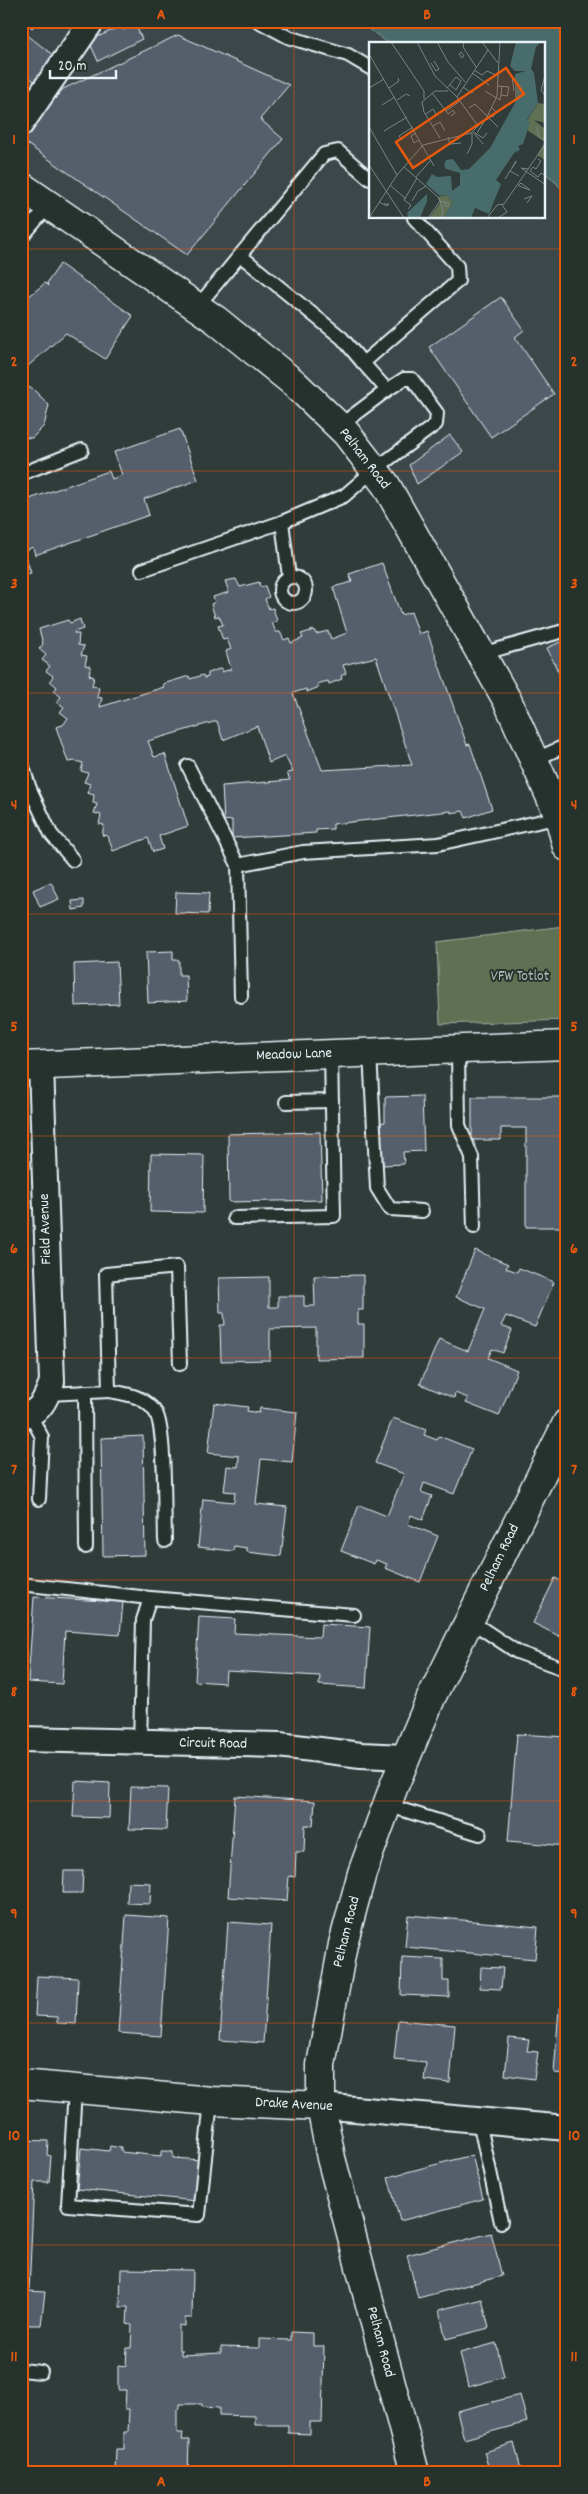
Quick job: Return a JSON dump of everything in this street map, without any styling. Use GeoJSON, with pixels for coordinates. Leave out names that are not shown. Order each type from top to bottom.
{"type":"FeatureCollection","features":[{"type":"Feature","properties":{"kind":"main road","name":"Pelham Road"},"geometry":{"type":"LineString","coordinates":[[21,186],[197,307],[294,383],[339,426],[386,485],[508,702],[534,760],[564,817],[567,847]]}},
{"type":"Feature","properties":{"kind":"main road","name":"Meadow Lane"},"geometry":{"type":"LineString","coordinates":[[31,1065],[567,1046]]}},
{"type":"Feature","properties":{"kind":"main road","name":"Pelham Road"},"geometry":{"type":"LineString","coordinates":[[415,2473],[331,2158],[321,2106],[321,2065],[343,1944],[362,1873],[405,1757],[469,1620],[567,1423]]}},
{"type":"Feature","properties":{"kind":"main road","name":"Drake Avenue"},"geometry":{"type":"LineString","coordinates":[[21,2084],[210,2101],[321,2106]]}},
{"type":"Feature","properties":{"kind":"street"},"geometry":{"type":"LineString","coordinates":[[21,124],[92,21]]}},
{"type":"Feature","properties":{"kind":"street","name":"Field Avenue"},"geometry":{"type":"LineString","coordinates":[[31,1065],[52,1382],[48,1394]]}},
{"type":"Feature","properties":{"kind":"street"},"geometry":{"type":"LineString","coordinates":[[25,1414],[37,1410],[46,1400],[48,1394]]}},
{"type":"Feature","properties":{"kind":"street","name":"Circuit Road"},"geometry":{"type":"LineString","coordinates":[[21,1739],[279,1745],[361,1755],[405,1757]]}},
{"type":"Feature","properties":{"kind":"street","name":"Drake Avenue"},"geometry":{"type":"LineString","coordinates":[[321,2106],[567,2128]]}},
{"type":"Feature","properties":{"kind":"lane"},"geometry":{"type":"LineString","coordinates":[[258,21],[288,37],[348,55],[369,67]]}},
{"type":"Feature","properties":{"kind":"lane"},"geometry":{"type":"LineString","coordinates":[[197,307],[324,154],[338,152],[369,178]]}},
{"type":"Feature","properties":{"kind":"lane"},"geometry":{"type":"LineString","coordinates":[[21,238],[49,205]]}},
{"type":"Feature","properties":{"kind":"lane"},"geometry":{"type":"LineString","coordinates":[[363,364],[458,282],[457,266],[415,219]]}},
{"type":"Feature","properties":{"kind":"lane"},"geometry":{"type":"LineString","coordinates":[[240,256],[342,338],[387,390]]}},
{"type":"Feature","properties":{"kind":"lane"},"geometry":{"type":"LineString","coordinates":[[142,570],[282,522],[344,496],[374,470],[436,424],[437,413],[412,379],[404,379],[339,426]]}},
{"type":"Feature","properties":{"kind":"lane"},"geometry":{"type":"LineString","coordinates":[[21,474],[82,450]]}},
{"type":"Feature","properties":{"kind":"lane"},"geometry":{"type":"LineString","coordinates":[[282,522],[289,577]]}},
{"type":"Feature","properties":{"kind":"lane"},"geometry":{"type":"LineString","coordinates":[[481,654],[567,630]]}},
{"type":"Feature","properties":{"kind":"lane"},"geometry":{"type":"LineString","coordinates":[[534,760],[567,746]]}},
{"type":"Feature","properties":{"kind":"lane"},"geometry":{"type":"LineString","coordinates":[[21,761],[26,791],[51,834],[73,860]]}},
{"type":"Feature","properties":{"kind":"lane"},"geometry":{"type":"LineString","coordinates":[[188,766],[238,866],[242,996]]}},
{"type":"Feature","properties":{"kind":"lane"},"geometry":{"type":"LineString","coordinates":[[238,866],[303,852],[438,844],[564,817]]}},
{"type":"Feature","properties":{"kind":"lane"},"geometry":{"type":"LineString","coordinates":[[458,1049],[459,1124],[472,1157],[474,1227]]}},
{"type":"Feature","properties":{"kind":"lane"},"geometry":{"type":"LineString","coordinates":[[370,1052],[377,1188],[390,1209],[422,1211]]}},
{"type":"Feature","properties":{"kind":"lane"},"geometry":{"type":"LineString","coordinates":[[234,1218],[334,1216],[331,1053]]}},
{"type":"Feature","properties":{"kind":"lane"},"geometry":{"type":"LineString","coordinates":[[286,1102],[332,1101]]}},
{"type":"Feature","properties":{"kind":"lane"},"geometry":{"type":"LineString","coordinates":[[109,1391],[106,1274],[177,1267],[180,1364]]}},
{"type":"Feature","properties":{"kind":"lane"},"geometry":{"type":"LineString","coordinates":[[48,1394],[109,1391],[137,1396],[156,1414],[162,1440],[165,1541]]}},
{"type":"Feature","properties":{"kind":"lane"},"geometry":{"type":"LineString","coordinates":[[85,1392],[86,1547]]}},
{"type":"Feature","properties":{"kind":"lane"},"geometry":{"type":"LineString","coordinates":[[25,1414],[42,1437],[39,1499]]}},
{"type":"Feature","properties":{"kind":"lane"},"geometry":{"type":"LineString","coordinates":[[29,1586],[354,1615]]}},
{"type":"Feature","properties":{"kind":"lane"},"geometry":{"type":"LineString","coordinates":[[140,1743],[143,1620],[150,1598]]}},
{"type":"Feature","properties":{"kind":"lane"},"geometry":{"type":"LineString","coordinates":[[469,1620],[517,1652],[567,1670]]}},
{"type":"Feature","properties":{"kind":"lane"},"geometry":{"type":"LineString","coordinates":[[387,1805],[480,1834]]}},
{"type":"Feature","properties":{"kind":"lane"},"geometry":{"type":"LineString","coordinates":[[75,2089],[68,2205],[199,2215],[210,2101]]}},
{"type":"Feature","properties":{"kind":"lane"},"geometry":{"type":"LineString","coordinates":[[479,2121],[501,2222]]}},
{"type":"Feature","properties":{"kind":"lane"},"geometry":{"type":"LineString","coordinates":[[21,2370],[41,2372]]}},
{"type":"Feature","properties":{"kind":"shaded area"},"geometry":{"type":"Polygon","coordinates":[[[21,21],[357,21],[387,42],[369,42],[369,219],[546,219],[546,173],[567,194],[567,826],[355,434],[21,177],[21,21]]]}},
{"type":"Feature","properties":{"kind":"green space","name":"VFW Totlot"},"geometry":{"type":"Polygon","coordinates":[[[564,926],[567,936],[567,1020],[440,1024],[437,942],[564,926]]]}},
{"type":"Feature","properties":{"kind":"water"},"geometry":{"type":"Polygon","coordinates":[[[357,21],[567,21],[567,194],[546,173],[546,42],[387,42],[357,21]]]}},
{"type":"Feature","properties":{"kind":"building"},"geometry":{"type":"Polygon","coordinates":[[[25,21],[39,21],[32,28],[25,21]]]}},
{"type":"Feature","properties":{"kind":"building"},"geometry":{"type":"Polygon","coordinates":[[[135,24],[142,39],[98,61],[89,41],[121,26],[123,30],[135,24]]]}},
{"type":"Feature","properties":{"kind":"building"},"geometry":{"type":"Polygon","coordinates":[[[26,34],[54,56],[34,81],[21,71],[21,40],[26,34]]]}},
{"type":"Feature","properties":{"kind":"building"},"geometry":{"type":"Polygon","coordinates":[[[178,35],[289,85],[260,119],[283,139],[187,255],[21,140],[63,89],[178,35]]]}},
{"type":"Feature","properties":{"kind":"building"},"geometry":{"type":"Polygon","coordinates":[[[60,264],[133,316],[105,359],[66,333],[21,372],[21,303],[45,283],[48,286],[47,283],[60,264]]]}},
{"type":"Feature","properties":{"kind":"building"},"geometry":{"type":"Polygon","coordinates":[[[501,297],[524,330],[515,337],[554,394],[491,437],[429,347],[501,297]]]}},
{"type":"Feature","properties":{"kind":"building"},"geometry":{"type":"Polygon","coordinates":[[[21,387],[32,388],[49,405],[44,426],[32,438],[21,437],[21,387]]]}},
{"type":"Feature","properties":{"kind":"building"},"geometry":{"type":"Polygon","coordinates":[[[180,429],[198,480],[144,499],[149,515],[35,555],[33,547],[24,551],[31,573],[21,577],[21,502],[109,471],[112,479],[122,475],[114,452],[180,429]]]}},
{"type":"Feature","properties":{"kind":"building"},"geometry":{"type":"Polygon","coordinates":[[[450,435],[463,452],[417,484],[409,465],[450,435]]]}},
{"type":"Feature","properties":{"kind":"building"},"geometry":{"type":"Polygon","coordinates":[[[382,563],[401,615],[411,612],[419,634],[427,631],[467,745],[470,744],[492,809],[466,818],[463,811],[451,813],[451,811],[333,824],[333,829],[316,830],[316,833],[232,838],[232,820],[224,821],[222,786],[290,780],[287,773],[293,772],[285,756],[269,763],[257,726],[223,740],[217,721],[148,741],[154,757],[165,754],[188,826],[159,836],[163,849],[153,852],[148,838],[113,851],[108,836],[102,835],[104,825],[99,824],[101,815],[94,813],[97,804],[93,803],[94,795],[87,793],[90,784],[84,782],[88,773],[81,771],[83,763],[68,762],[56,727],[63,725],[68,718],[60,712],[64,707],[57,702],[61,697],[54,691],[57,687],[50,681],[53,676],[46,671],[50,666],[42,660],[46,655],[39,649],[43,644],[39,629],[68,620],[70,623],[80,619],[83,629],[74,632],[79,634],[78,645],[84,646],[81,655],[87,656],[85,665],[91,666],[89,675],[94,677],[92,686],[99,687],[97,697],[102,698],[100,707],[164,687],[163,684],[189,676],[190,679],[203,675],[204,678],[208,677],[208,673],[222,668],[222,672],[231,669],[226,651],[231,649],[227,639],[223,640],[218,626],[223,625],[219,616],[215,617],[211,604],[215,602],[213,597],[229,592],[225,581],[236,579],[240,587],[259,582],[260,587],[265,586],[269,597],[265,599],[269,609],[273,608],[277,621],[272,623],[276,632],[280,632],[284,640],[289,638],[291,643],[303,638],[301,634],[314,630],[316,634],[328,631],[331,639],[347,633],[333,587],[352,582],[349,574],[382,563]],[[376,657],[343,665],[346,673],[341,676],[342,679],[329,684],[328,681],[317,684],[319,687],[307,692],[306,689],[293,693],[322,770],[412,765],[376,657]]]}},
{"type":"Feature","properties":{"kind":"building"},"geometry":{"type":"Polygon","coordinates":[[[567,639],[567,690],[547,648],[567,639]]]}},
{"type":"Feature","properties":{"kind":"building"},"geometry":{"type":"Polygon","coordinates":[[[51,882],[59,899],[40,907],[33,890],[51,882]]]}},
{"type":"Feature","properties":{"kind":"building"},"geometry":{"type":"Polygon","coordinates":[[[176,892],[209,893],[208,914],[175,913],[176,892]]]}},
{"type":"Feature","properties":{"kind":"building"},"geometry":{"type":"Polygon","coordinates":[[[84,900],[84,908],[73,910],[72,901],[84,900]]]}},
{"type":"Feature","properties":{"kind":"building"},"geometry":{"type":"Polygon","coordinates":[[[173,951],[173,960],[179,960],[179,975],[186,975],[187,1001],[148,1003],[146,952],[173,951]]]}},
{"type":"Feature","properties":{"kind":"building"},"geometry":{"type":"Polygon","coordinates":[[[117,962],[119,1004],[75,1006],[74,964],[117,962]]]}},
{"type":"Feature","properties":{"kind":"building"},"geometry":{"type":"Polygon","coordinates":[[[422,1096],[424,1151],[403,1152],[404,1164],[383,1165],[379,1123],[385,1122],[385,1097],[422,1096]]]}},
{"type":"Feature","properties":{"kind":"building"},"geometry":{"type":"Polygon","coordinates":[[[472,1097],[567,1097],[567,1227],[526,1227],[526,1128],[501,1128],[501,1140],[472,1140],[472,1097]]]}},
{"type":"Feature","properties":{"kind":"building"},"geometry":{"type":"Polygon","coordinates":[[[320,1132],[322,1200],[229,1202],[228,1134],[320,1132]]]}},
{"type":"Feature","properties":{"kind":"building"},"geometry":{"type":"Polygon","coordinates":[[[151,1154],[204,1155],[203,1213],[150,1212],[151,1154]]]}},
{"type":"Feature","properties":{"kind":"building"},"geometry":{"type":"Polygon","coordinates":[[[475,1250],[508,1264],[506,1268],[517,1272],[519,1268],[554,1282],[535,1327],[506,1316],[501,1326],[512,1330],[503,1353],[492,1349],[488,1358],[517,1370],[499,1416],[466,1403],[468,1398],[455,1393],[454,1398],[420,1384],[439,1339],[468,1351],[485,1309],[456,1297],[475,1250]]]}},
{"type":"Feature","properties":{"kind":"building"},"geometry":{"type":"Polygon","coordinates":[[[363,1275],[363,1310],[358,1310],[358,1324],[364,1324],[364,1358],[316,1359],[316,1328],[270,1329],[270,1360],[221,1361],[220,1325],[225,1325],[224,1313],[220,1313],[219,1278],[269,1277],[269,1307],[278,1307],[278,1296],[304,1296],[304,1306],[315,1306],[314,1276],[363,1275]]]}},
{"type":"Feature","properties":{"kind":"building"},"geometry":{"type":"Polygon","coordinates":[[[214,1403],[248,1407],[247,1411],[259,1413],[260,1408],[297,1412],[292,1462],[261,1459],[256,1504],[287,1507],[281,1556],[247,1552],[247,1548],[234,1546],[233,1551],[198,1547],[203,1499],[234,1502],[235,1492],[224,1491],[227,1466],[238,1467],[239,1456],[208,1453],[214,1403]]]}},
{"type":"Feature","properties":{"kind":"building"},"geometry":{"type":"Polygon","coordinates":[[[393,1418],[426,1430],[424,1435],[437,1440],[439,1436],[472,1449],[454,1494],[424,1483],[421,1492],[432,1496],[423,1520],[411,1515],[408,1524],[438,1536],[420,1582],[385,1568],[387,1564],[376,1560],[374,1564],[341,1551],[359,1505],[387,1516],[404,1474],[375,1463],[393,1418]]]}},
{"type":"Feature","properties":{"kind":"building"},"geometry":{"type":"Polygon","coordinates":[[[143,1436],[145,1555],[103,1556],[101,1438],[143,1436]]]}},
{"type":"Feature","properties":{"kind":"building"},"geometry":{"type":"Polygon","coordinates":[[[555,1578],[567,1584],[567,1640],[533,1623],[555,1578]]]}},
{"type":"Feature","properties":{"kind":"building"},"geometry":{"type":"Polygon","coordinates":[[[34,1597],[123,1602],[120,1635],[65,1631],[62,1684],[28,1682],[34,1597]]]}},
{"type":"Feature","properties":{"kind":"building"},"geometry":{"type":"Polygon","coordinates":[[[199,1617],[235,1619],[234,1633],[320,1637],[321,1624],[370,1627],[366,1688],[319,1685],[320,1676],[226,1671],[225,1683],[195,1681],[199,1617]]]}},
{"type":"Feature","properties":{"kind":"building"},"geometry":{"type":"Polygon","coordinates":[[[517,1734],[567,1737],[567,1846],[508,1841],[517,1734]]]}},
{"type":"Feature","properties":{"kind":"building"},"geometry":{"type":"Polygon","coordinates":[[[75,1781],[110,1783],[109,1818],[73,1817],[75,1781]]]}},
{"type":"Feature","properties":{"kind":"building"},"geometry":{"type":"Polygon","coordinates":[[[131,1787],[168,1788],[166,1830],[129,1829],[131,1787]]]}},
{"type":"Feature","properties":{"kind":"building"},"geometry":{"type":"Polygon","coordinates":[[[235,1796],[315,1801],[313,1826],[305,1825],[304,1852],[296,1852],[295,1877],[289,1876],[287,1901],[228,1897],[235,1796]]]}},
{"type":"Feature","properties":{"kind":"building"},"geometry":{"type":"Polygon","coordinates":[[[64,1871],[83,1871],[82,1893],[63,1893],[64,1871]]]}},
{"type":"Feature","properties":{"kind":"building"},"geometry":{"type":"Polygon","coordinates":[[[128,1882],[151,1883],[150,1904],[127,1903],[128,1882]]]}},
{"type":"Feature","properties":{"kind":"building"},"geometry":{"type":"Polygon","coordinates":[[[126,1915],[169,1918],[161,2036],[118,2033],[126,1915]]]}},
{"type":"Feature","properties":{"kind":"building"},"geometry":{"type":"Polygon","coordinates":[[[408,1915],[538,1927],[535,1959],[405,1947],[408,1915]]]}},
{"type":"Feature","properties":{"kind":"building"},"geometry":{"type":"Polygon","coordinates":[[[228,1922],[271,1925],[263,2043],[220,2040],[228,1922]]]}},
{"type":"Feature","properties":{"kind":"building"},"geometry":{"type":"Polygon","coordinates":[[[402,1957],[443,1959],[443,1981],[449,1981],[449,1997],[401,1995],[402,1957]]]}},
{"type":"Feature","properties":{"kind":"building"},"geometry":{"type":"Polygon","coordinates":[[[481,1967],[503,1968],[501,1989],[480,1988],[481,1967]]]}},
{"type":"Feature","properties":{"kind":"building"},"geometry":{"type":"Polygon","coordinates":[[[37,1976],[78,1978],[76,2024],[57,2023],[57,2017],[35,2016],[37,1976]]]}},
{"type":"Feature","properties":{"kind":"building"},"geometry":{"type":"Polygon","coordinates":[[[559,2008],[567,2008],[567,2074],[554,2073],[559,2008]]]}},
{"type":"Feature","properties":{"kind":"building"},"geometry":{"type":"Polygon","coordinates":[[[398,2020],[455,2025],[450,2083],[424,2080],[426,2063],[394,2060],[398,2020]]]}},
{"type":"Feature","properties":{"kind":"building"},"geometry":{"type":"Polygon","coordinates":[[[509,2038],[529,2040],[527,2051],[538,2052],[534,2079],[505,2075],[509,2038]]]}},
{"type":"Feature","properties":{"kind":"building"},"geometry":{"type":"Polygon","coordinates":[[[21,2140],[48,2141],[47,2155],[51,2156],[49,2182],[34,2182],[29,2291],[45,2292],[41,2325],[21,2325],[21,2140]]]}},
{"type":"Feature","properties":{"kind":"building"},"geometry":{"type":"Polygon","coordinates":[[[110,2146],[121,2148],[121,2152],[161,2156],[161,2151],[167,2151],[173,2152],[173,2158],[201,2160],[197,2201],[77,2189],[81,2148],[109,2151],[110,2146]]]}},
{"type":"Feature","properties":{"kind":"building"},"geometry":{"type":"Polygon","coordinates":[[[472,2155],[483,2199],[400,2221],[388,2177],[472,2155]]]}},
{"type":"Feature","properties":{"kind":"building"},"geometry":{"type":"Polygon","coordinates":[[[491,2233],[502,2276],[418,2298],[407,2255],[491,2233]]]}},
{"type":"Feature","properties":{"kind":"building"},"geometry":{"type":"Polygon","coordinates":[[[121,2269],[193,2270],[192,2318],[185,2318],[185,2326],[179,2325],[179,2350],[181,2350],[181,2355],[221,2353],[221,2347],[259,2348],[259,2339],[291,2340],[291,2332],[313,2333],[313,2346],[324,2346],[322,2422],[310,2422],[310,2434],[288,2433],[288,2425],[255,2425],[255,2416],[219,2415],[219,2408],[202,2407],[202,2404],[180,2404],[180,2409],[177,2409],[177,2433],[183,2433],[182,2440],[189,2440],[188,2473],[115,2473],[116,2449],[124,2449],[124,2432],[128,2432],[129,2409],[125,2409],[126,2390],[118,2390],[118,2365],[126,2366],[127,2348],[131,2348],[132,2325],[127,2324],[128,2307],[120,2307],[121,2269]]]}},
{"type":"Feature","properties":{"kind":"building"},"geometry":{"type":"Polygon","coordinates":[[[482,2299],[489,2328],[446,2339],[439,2310],[482,2299]]]}},
{"type":"Feature","properties":{"kind":"building"},"geometry":{"type":"Polygon","coordinates":[[[496,2343],[504,2377],[468,2387],[460,2353],[496,2343]]]}},
{"type":"Feature","properties":{"kind":"building"},"geometry":{"type":"Polygon","coordinates":[[[520,2395],[527,2422],[464,2439],[457,2411],[520,2395]]]}},
{"type":"Feature","properties":{"kind":"building"},"geometry":{"type":"Polygon","coordinates":[[[21,2403],[27,2403],[24,2473],[21,2473],[21,2403]]]}},
{"type":"Feature","properties":{"kind":"building"},"geometry":{"type":"Polygon","coordinates":[[[514,2443],[522,2473],[490,2473],[484,2452],[514,2443]]]}}]}
